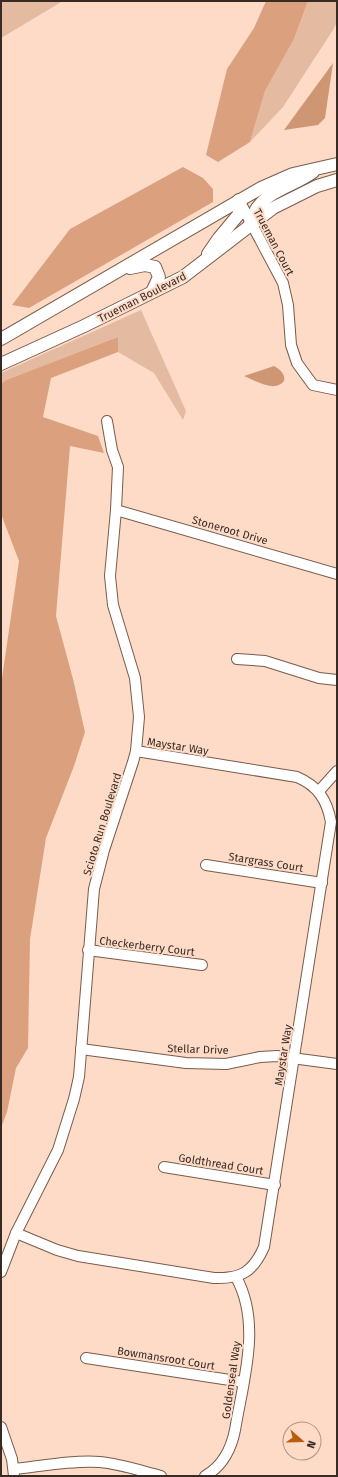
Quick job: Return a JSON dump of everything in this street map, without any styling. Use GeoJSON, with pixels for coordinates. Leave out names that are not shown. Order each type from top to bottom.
{"type":"FeatureCollection","features":[{"type":"Feature","properties":{"kind":"main road"},"geometry":{"type":"LineString","coordinates":[[1,338],[239,200],[281,178],[321,166],[337,164]]}},
{"type":"Feature","properties":{"kind":"main road"},"geometry":{"type":"LineString","coordinates":[[250,224],[253,212],[266,198],[305,178],[321,166]]}},
{"type":"Feature","properties":{"kind":"main road","name":"Trueman Boulevard"},"geometry":{"type":"LineString","coordinates":[[1,364],[84,326],[183,277],[202,264],[250,224],[287,199],[317,186],[337,180]]}},
{"type":"Feature","properties":{"kind":"main road"},"geometry":{"type":"LineString","coordinates":[[202,264],[219,238],[239,214],[239,200]]}},
{"type":"Feature","properties":{"kind":"main road"},"geometry":{"type":"LineString","coordinates":[[110,276],[138,266],[150,265],[157,269],[160,277],[152,292]]}},
{"type":"Feature","properties":{"kind":"street","name":"Trueman Court"},"geometry":{"type":"LineString","coordinates":[[239,200],[250,224],[268,252],[283,283],[288,305],[291,345],[297,363],[313,385],[337,390]]}},
{"type":"Feature","properties":{"kind":"street","name":"Scioto Run Boulevard"},"geometry":{"type":"LineString","coordinates":[[1,1272],[16,1233],[58,1150],[74,1099],[79,1077],[94,889],[104,850],[136,751],[139,717],[135,678],[113,605],[111,583],[118,467],[112,450],[107,421]]}},
{"type":"Feature","properties":{"kind":"street","name":"Stoneroot Drive"},"geometry":{"type":"LineString","coordinates":[[116,510],[337,574]]}},
{"type":"Feature","properties":{"kind":"street"},"geometry":{"type":"LineString","coordinates":[[237,659],[265,661],[318,678],[337,680]]}},
{"type":"Feature","properties":{"kind":"street","name":"Maystar Way"},"geometry":{"type":"LineString","coordinates":[[136,751],[285,774],[308,782],[319,791],[327,806],[331,822],[264,1247],[254,1264],[236,1277]]}},
{"type":"Feature","properties":{"kind":"street"},"geometry":{"type":"LineString","coordinates":[[319,791],[337,772]]}},
{"type":"Feature","properties":{"kind":"street","name":"Stargrass Court"},"geometry":{"type":"LineString","coordinates":[[206,865],[322,883]]}},
{"type":"Feature","properties":{"kind":"street","name":"Checkerberry Court"},"geometry":{"type":"LineString","coordinates":[[88,950],[202,965]]}},
{"type":"Feature","properties":{"kind":"street","name":"Stellar Drive"},"geometry":{"type":"LineString","coordinates":[[81,1049],[186,1063],[226,1064],[260,1057],[295,1057],[337,1064]]}},
{"type":"Feature","properties":{"kind":"street","name":"Goldthread Court"},"geometry":{"type":"LineString","coordinates":[[164,1167],[275,1184]]}},
{"type":"Feature","properties":{"kind":"street"},"geometry":{"type":"LineString","coordinates":[[16,1233],[57,1250],[96,1260],[214,1278],[236,1277]]}},
{"type":"Feature","properties":{"kind":"street","name":"Goldenseal Way"},"geometry":{"type":"LineString","coordinates":[[205,1476],[213,1472],[222,1462],[233,1440],[243,1382],[250,1332],[247,1307],[236,1277]]}},
{"type":"Feature","properties":{"kind":"street","name":"Bowmansroot Court"},"geometry":{"type":"LineString","coordinates":[[86,1358],[243,1382]]}},
{"type":"Feature","properties":{"kind":"street"},"geometry":{"type":"LineString","coordinates":[[1,1427],[7,1440],[14,1473],[69,1463],[99,1462],[120,1464],[161,1476]]}},
{"type":"Feature","properties":{"kind":"shaded area"},"geometry":{"type":"Polygon","coordinates":[[[5,1],[63,1],[1,38],[1,3],[5,1]]]}},
{"type":"Feature","properties":{"kind":"shaded area"},"geometry":{"type":"Polygon","coordinates":[[[266,1],[308,1],[294,39],[265,91],[250,142],[218,162],[206,155],[227,69],[254,28],[266,1]]]}},
{"type":"Feature","properties":{"kind":"shaded area"},"geometry":{"type":"Polygon","coordinates":[[[308,1],[337,1],[337,22],[283,107],[250,142],[265,91],[294,39],[308,1]]]}},
{"type":"Feature","properties":{"kind":"shaded area"},"geometry":{"type":"Polygon","coordinates":[[[333,63],[325,118],[318,125],[284,130],[333,63]]]}},
{"type":"Feature","properties":{"kind":"shaded area"},"geometry":{"type":"Polygon","coordinates":[[[183,167],[203,178],[213,189],[213,202],[29,308],[12,305],[70,229],[183,167]]]}},
{"type":"Feature","properties":{"kind":"shaded area"},"geometry":{"type":"Polygon","coordinates":[[[141,310],[186,411],[183,420],[154,373],[118,352],[118,337],[6,380],[1,384],[1,373],[141,310]]]}},
{"type":"Feature","properties":{"kind":"shaded area"},"geometry":{"type":"Polygon","coordinates":[[[118,337],[118,352],[51,378],[43,417],[98,436],[104,453],[70,446],[56,616],[73,679],[85,732],[74,766],[46,838],[30,939],[28,1048],[16,1068],[7,1112],[1,1128],[1,685],[19,561],[1,514],[1,384],[6,380],[118,337]]]}},
{"type":"Feature","properties":{"kind":"shaded area"},"geometry":{"type":"Polygon","coordinates":[[[274,366],[280,370],[284,376],[284,381],[275,386],[265,385],[244,376],[274,366]]]}}]}
